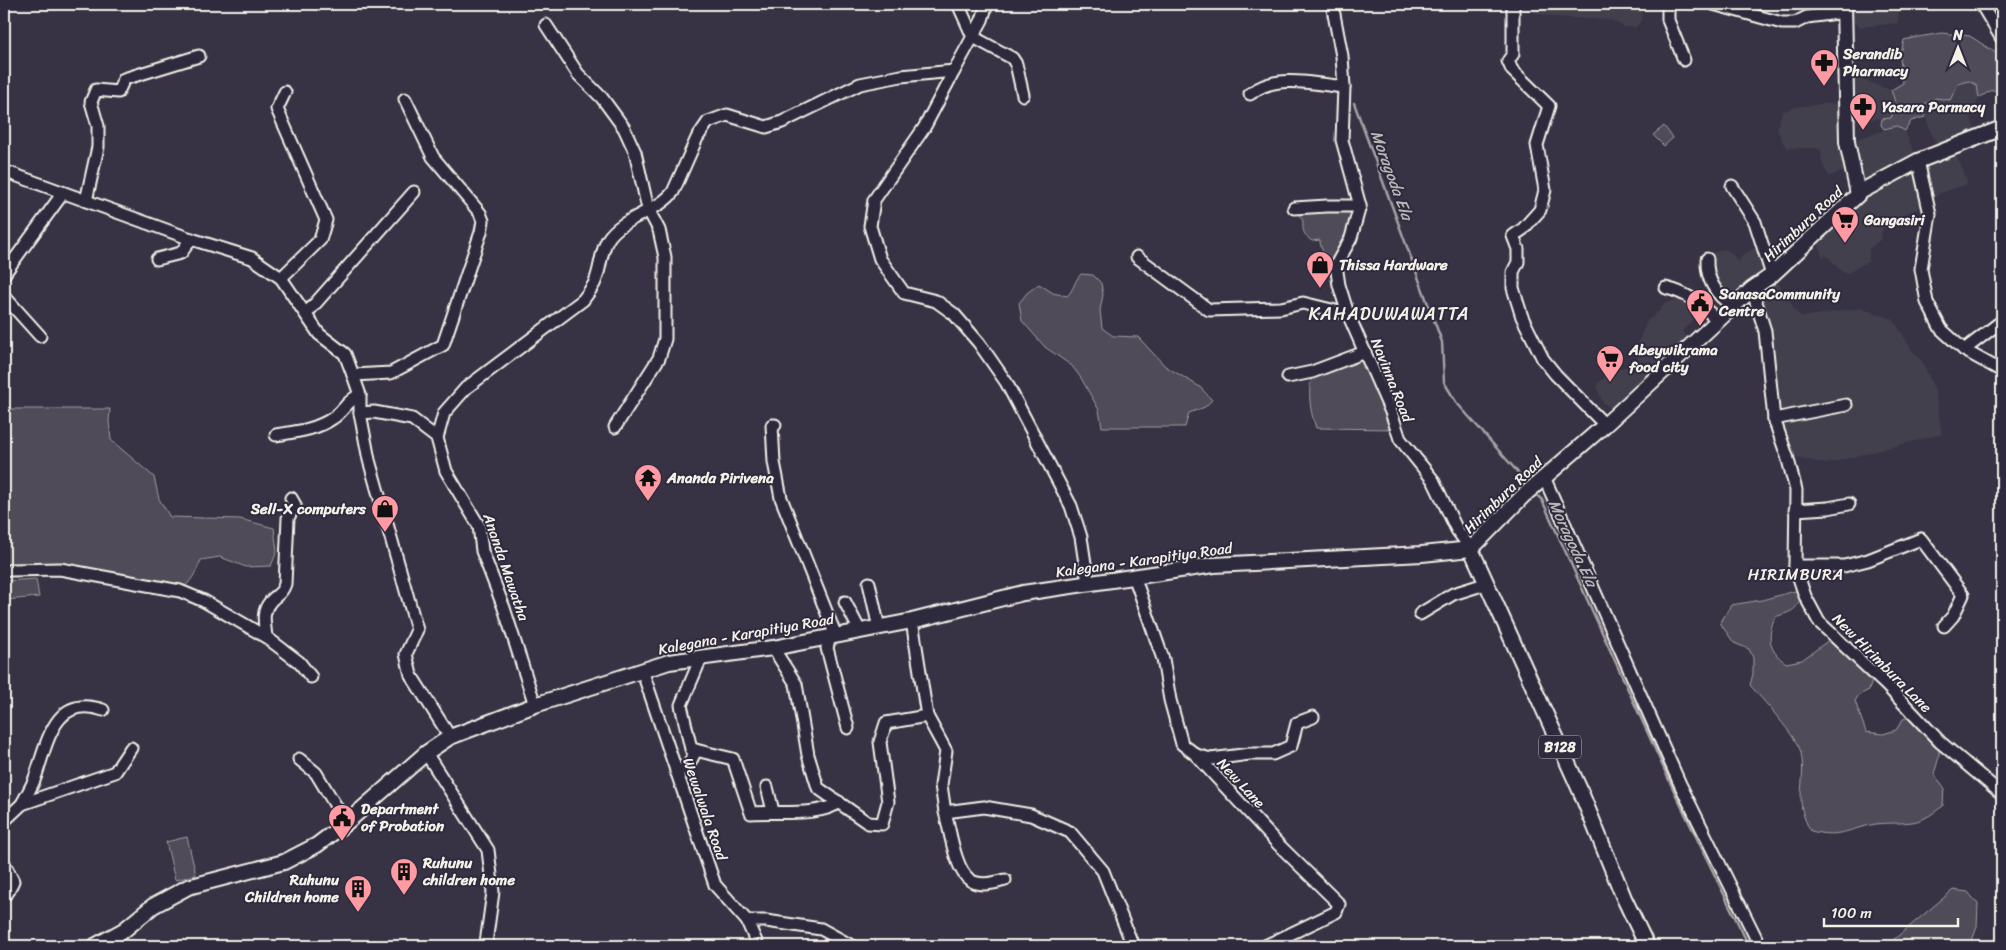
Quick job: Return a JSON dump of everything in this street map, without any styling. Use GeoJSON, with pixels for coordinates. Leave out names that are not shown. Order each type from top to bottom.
{"type":"FeatureCollection","features":[{"type":"Feature","properties":{"kind":"main road"},"geometry":{"type":"LineString","coordinates":[[1845,8],[1844,73],[1847,142],[1858,194],[1918,161],[2002,128]]}},
{"type":"Feature","properties":{"kind":"main road","name":"Hirimbura Road"},"geometry":{"type":"LineString","coordinates":[[1647,946],[1624,898],[1580,790],[1470,549],[1523,496],[1605,425],[1752,289],[1772,275],[1858,194]]}},
{"type":"Feature","properties":{"kind":"main road","name":"Kalegana - Karapitiya Road"},"geometry":{"type":"LineString","coordinates":[[95,946],[124,930],[153,906],[188,887],[284,862],[317,845],[346,823],[426,754],[450,737],[535,705],[669,662],[773,648],[912,621],[1023,593],[1134,576],[1214,565],[1422,554],[1470,549]]}},
{"type":"Feature","properties":{"kind":"street"},"geometry":{"type":"LineString","coordinates":[[958,4],[973,37],[1012,58],[1016,64],[1023,95]]}},
{"type":"Feature","properties":{"kind":"street"},"geometry":{"type":"LineString","coordinates":[[987,4],[982,20],[924,128],[874,200],[870,226],[880,259],[904,293],[936,301],[954,314],[979,344],[1006,382],[1071,506],[1081,537],[1088,583]]}},
{"type":"Feature","properties":{"kind":"street"},"geometry":{"type":"LineString","coordinates":[[1294,208],[1360,206],[1342,140],[1344,87],[1342,56],[1332,4]]}},
{"type":"Feature","properties":{"kind":"street"},"geometry":{"type":"LineString","coordinates":[[1514,4],[1513,54],[1508,61],[1512,70],[1549,106],[1537,145],[1545,190],[1540,210],[1524,229],[1513,236],[1518,249],[1518,262],[1513,272],[1513,288],[1522,317],[1543,359],[1556,376],[1605,425]]}},
{"type":"Feature","properties":{"kind":"street"},"geometry":{"type":"LineString","coordinates":[[1668,4],[1668,20],[1684,60]]}},
{"type":"Feature","properties":{"kind":"street"},"geometry":{"type":"LineString","coordinates":[[1713,4],[1782,23],[1796,23],[1807,17],[1845,8]]}},
{"type":"Feature","properties":{"kind":"street"},"geometry":{"type":"LineString","coordinates":[[1981,4],[2002,39]]}},
{"type":"Feature","properties":{"kind":"street"},"geometry":{"type":"LineString","coordinates":[[546,25],[578,74],[602,98],[624,128],[635,152],[648,209],[659,230],[665,257],[666,340],[659,358],[615,427]]}},
{"type":"Feature","properties":{"kind":"street"},"geometry":{"type":"LineString","coordinates":[[86,201],[98,148],[98,126],[91,102],[96,90],[118,92],[124,79],[200,56]]}},
{"type":"Feature","properties":{"kind":"street"},"geometry":{"type":"LineString","coordinates":[[360,413],[374,412],[412,419],[437,438],[444,413],[466,388],[583,300],[594,284],[608,239],[621,227],[648,209],[668,200],[697,138],[708,122],[727,115],[766,127],[782,122],[860,84],[901,76],[954,72]]}},
{"type":"Feature","properties":{"kind":"street"},"geometry":{"type":"LineString","coordinates":[[1250,94],[1266,84],[1289,82],[1344,87]]}},
{"type":"Feature","properties":{"kind":"street"},"geometry":{"type":"LineString","coordinates":[[281,278],[320,240],[326,220],[278,109],[286,92]]}},
{"type":"Feature","properties":{"kind":"street"},"geometry":{"type":"LineString","coordinates":[[353,375],[391,373],[443,345],[481,232],[483,221],[480,213],[433,157],[405,99]]}},
{"type":"Feature","properties":{"kind":"street"},"geometry":{"type":"LineString","coordinates":[[1918,161],[1930,214],[1921,269],[1927,302],[1941,329],[1964,350],[2002,371]]}},
{"type":"Feature","properties":{"kind":"street"},"geometry":{"type":"LineString","coordinates":[[4,171],[191,239],[252,258],[281,278],[319,334],[345,354],[360,395],[360,413],[369,460],[417,630],[406,654],[411,675],[450,737]]}},
{"type":"Feature","properties":{"kind":"street"},"geometry":{"type":"LineString","coordinates":[[1732,186],[1755,222],[1772,275]]}},
{"type":"Feature","properties":{"kind":"street"},"geometry":{"type":"LineString","coordinates":[[306,314],[414,192]]}},
{"type":"Feature","properties":{"kind":"street"},"geometry":{"type":"LineString","coordinates":[[4,274],[63,193]]}},
{"type":"Feature","properties":{"kind":"street","name":"Navinna Road"},"geometry":{"type":"LineString","coordinates":[[1360,206],[1351,238],[1336,264],[1339,284],[1348,314],[1391,412],[1400,439],[1434,480],[1457,530],[1470,549]]}},
{"type":"Feature","properties":{"kind":"street"},"geometry":{"type":"LineString","coordinates":[[157,259],[181,253],[191,239]]}},
{"type":"Feature","properties":{"kind":"street"},"geometry":{"type":"LineString","coordinates":[[1137,257],[1210,310],[1281,308],[1303,303],[1348,314]]}},
{"type":"Feature","properties":{"kind":"street"},"geometry":{"type":"LineString","coordinates":[[1707,259],[1711,281],[1721,298],[1734,307]]}},
{"type":"Feature","properties":{"kind":"street"},"geometry":{"type":"LineString","coordinates":[[1666,288],[1678,291],[1697,300],[1718,321]]}},
{"type":"Feature","properties":{"kind":"street","name":"New Hirimbura Lane"},"geometry":{"type":"LineString","coordinates":[[1752,289],[1765,331],[1774,419],[1796,490],[1795,566],[1805,596],[1819,622],[1887,686],[1940,742],[2000,789]]}},
{"type":"Feature","properties":{"kind":"street"},"geometry":{"type":"LineString","coordinates":[[4,296],[40,336]]}},
{"type":"Feature","properties":{"kind":"street"},"geometry":{"type":"LineString","coordinates":[[1964,350],[2002,321]]}},
{"type":"Feature","properties":{"kind":"street"},"geometry":{"type":"LineString","coordinates":[[1288,377],[1312,372],[1365,352]]}},
{"type":"Feature","properties":{"kind":"street"},"geometry":{"type":"LineString","coordinates":[[276,435],[304,431],[334,418],[352,398],[360,395]]}},
{"type":"Feature","properties":{"kind":"street"},"geometry":{"type":"LineString","coordinates":[[1774,419],[1846,405]]}},
{"type":"Feature","properties":{"kind":"street"},"geometry":{"type":"LineString","coordinates":[[775,425],[772,425],[774,462],[781,498],[833,636],[826,648],[848,728]]}},
{"type":"Feature","properties":{"kind":"street","name":"Ananda Mawatha"},"geometry":{"type":"LineString","coordinates":[[437,438],[446,471],[479,526],[482,551],[504,608],[535,705]]}},
{"type":"Feature","properties":{"kind":"street"},"geometry":{"type":"LineString","coordinates":[[1542,480],[1680,784],[1760,946]]}},
{"type":"Feature","properties":{"kind":"street"},"geometry":{"type":"LineString","coordinates":[[266,637],[264,615],[269,602],[283,592],[285,584],[288,518],[294,505],[291,498]]}},
{"type":"Feature","properties":{"kind":"street"},"geometry":{"type":"LineString","coordinates":[[1795,510],[1828,508],[1849,504]]}},
{"type":"Feature","properties":{"kind":"street"},"geometry":{"type":"LineString","coordinates":[[1795,566],[1844,566],[1868,560],[1921,540],[1963,595],[1954,616],[1944,626]]}},
{"type":"Feature","properties":{"kind":"street"},"geometry":{"type":"LineString","coordinates":[[11,570],[60,569],[180,591],[204,601],[266,637],[299,662],[311,677]]}},
{"type":"Feature","properties":{"kind":"street","name":"New Lane"},"geometry":{"type":"LineString","coordinates":[[1134,576],[1163,659],[1170,700],[1182,744],[1194,754],[1278,844],[1339,904],[1336,912],[1265,946]]}},
{"type":"Feature","properties":{"kind":"street"},"geometry":{"type":"LineString","coordinates":[[869,583],[880,628]]}},
{"type":"Feature","properties":{"kind":"street"},"geometry":{"type":"LineString","coordinates":[[1420,614],[1453,594],[1485,584]]}},
{"type":"Feature","properties":{"kind":"street"},"geometry":{"type":"LineString","coordinates":[[845,602],[860,631]]}},
{"type":"Feature","properties":{"kind":"street"},"geometry":{"type":"LineString","coordinates":[[912,621],[927,716],[946,751],[941,785],[945,812],[961,871],[972,882],[990,884],[1005,880]]}},
{"type":"Feature","properties":{"kind":"street"},"geometry":{"type":"LineString","coordinates":[[773,648],[796,684],[808,755],[818,788],[868,823],[882,824],[888,802],[880,742],[886,723],[927,716]]}},
{"type":"Feature","properties":{"kind":"street"},"geometry":{"type":"LineString","coordinates":[[701,658],[681,705],[691,749],[733,759],[751,813],[772,811],[808,812],[832,808],[839,802]]}},
{"type":"Feature","properties":{"kind":"street","name":"Wewalwala Road"},"geometry":{"type":"LineString","coordinates":[[642,670],[715,885],[747,921],[758,946]]}},
{"type":"Feature","properties":{"kind":"street"},"geometry":{"type":"LineString","coordinates":[[4,821],[22,804],[36,777],[41,757],[60,715],[76,706],[90,706],[103,710]]}},
{"type":"Feature","properties":{"kind":"street"},"geometry":{"type":"LineString","coordinates":[[1194,754],[1210,759],[1250,754],[1273,754],[1291,746],[1297,723],[1313,716]]}},
{"type":"Feature","properties":{"kind":"street"},"geometry":{"type":"LineString","coordinates":[[22,804],[115,772],[131,748]]}},
{"type":"Feature","properties":{"kind":"street"},"geometry":{"type":"LineString","coordinates":[[676,772],[688,767],[696,750]]}},
{"type":"Feature","properties":{"kind":"street"},"geometry":{"type":"LineString","coordinates":[[426,754],[488,850],[493,892],[486,943],[488,946]]}},
{"type":"Feature","properties":{"kind":"street"},"geometry":{"type":"LineString","coordinates":[[298,759],[316,773],[346,823]]}},
{"type":"Feature","properties":{"kind":"street"},"geometry":{"type":"LineString","coordinates":[[767,787],[772,811]]}},
{"type":"Feature","properties":{"kind":"street"},"geometry":{"type":"LineString","coordinates":[[945,812],[984,807],[1031,815],[1070,832],[1102,871],[1133,946]]}},
{"type":"Feature","properties":{"kind":"street"},"geometry":{"type":"LineString","coordinates":[[4,863],[13,881],[8,892],[4,895]]}},
{"type":"Feature","properties":{"kind":"street"},"geometry":{"type":"LineString","coordinates":[[747,921],[766,921],[821,930],[852,946]]}},
{"type":"Feature","properties":{"kind":"shaded area"},"geometry":{"type":"Polygon","coordinates":[[[1513,4],[1641,4],[1642,20],[1636,27],[1624,27],[1611,20],[1553,17],[1514,8],[1513,4]]]}},
{"type":"Feature","properties":{"kind":"shaded area"},"geometry":{"type":"Polygon","coordinates":[[[1873,4],[1895,4],[1899,11],[1898,23],[1860,27],[1845,16],[1845,12],[1873,4]]]}},
{"type":"Feature","properties":{"kind":"shaded area"},"geometry":{"type":"Polygon","coordinates":[[[1941,33],[1970,36],[2002,57],[2002,89],[1990,91],[1979,98],[1977,85],[1969,81],[1958,84],[1950,100],[1936,98],[1923,105],[1925,117],[1911,121],[1905,131],[1897,126],[1884,129],[1881,125],[1882,119],[1891,118],[1896,104],[1891,90],[1903,83],[1900,58],[1904,40],[1941,33]]]}},
{"type":"Feature","properties":{"kind":"shaded area"},"geometry":{"type":"Polygon","coordinates":[[[1844,73],[1891,90],[1896,104],[1891,118],[1847,121],[1847,142],[1897,126],[1905,131],[1918,161],[1939,152],[1925,117],[1923,105],[1928,100],[1952,94],[1958,84],[1969,81],[1977,85],[1979,98],[1971,117],[1977,136],[1952,147],[1963,170],[1967,182],[1966,185],[1940,193],[1928,204],[1902,216],[1893,223],[1884,224],[1880,240],[1869,249],[1869,261],[1848,273],[1842,272],[1827,256],[1822,257],[1816,234],[1858,194],[1851,169],[1829,176],[1822,164],[1821,150],[1814,148],[1788,148],[1783,143],[1777,128],[1782,112],[1793,107],[1845,102],[1844,73]]]}},
{"type":"Feature","properties":{"kind":"shaded area"},"geometry":{"type":"Polygon","coordinates":[[[1664,126],[1673,138],[1664,146],[1653,135],[1664,126]]]}},
{"type":"Feature","properties":{"kind":"shaded area"},"geometry":{"type":"Polygon","coordinates":[[[1360,206],[1336,265],[1323,251],[1320,240],[1312,241],[1305,235],[1303,221],[1294,208],[1360,206]]]}},
{"type":"Feature","properties":{"kind":"shaded area"},"geometry":{"type":"Polygon","coordinates":[[[1762,244],[1772,275],[1790,300],[1794,310],[1802,317],[1861,308],[1893,319],[1912,350],[1922,361],[1935,391],[1942,434],[1826,464],[1787,456],[1752,290],[1734,307],[1721,298],[1707,259],[1713,253],[1725,249],[1738,262],[1743,254],[1762,244]]]}},
{"type":"Feature","properties":{"kind":"shaded area"},"geometry":{"type":"Polygon","coordinates":[[[1081,274],[1093,275],[1101,283],[1103,295],[1100,310],[1102,328],[1113,336],[1138,337],[1165,366],[1200,387],[1212,400],[1205,407],[1189,413],[1185,427],[1102,427],[1099,410],[1072,366],[1045,347],[1022,321],[1019,303],[1027,293],[1039,284],[1053,293],[1067,296],[1081,274]]]}},
{"type":"Feature","properties":{"kind":"shaded area"},"geometry":{"type":"Polygon","coordinates":[[[1688,295],[1704,307],[1682,332],[1690,339],[1618,412],[1603,403],[1597,387],[1599,382],[1613,371],[1633,364],[1638,359],[1636,347],[1647,321],[1664,304],[1688,295]]]}},
{"type":"Feature","properties":{"kind":"shaded area"},"geometry":{"type":"Polygon","coordinates":[[[1364,352],[1396,429],[1316,428],[1310,400],[1312,372],[1364,352]]]}},
{"type":"Feature","properties":{"kind":"shaded area"},"geometry":{"type":"Polygon","coordinates":[[[4,409],[110,409],[111,440],[154,477],[159,499],[170,517],[240,519],[274,528],[277,551],[271,566],[246,567],[220,557],[201,560],[193,577],[180,591],[125,581],[4,568],[4,409]]]}},
{"type":"Feature","properties":{"kind":"shaded area"},"geometry":{"type":"Polygon","coordinates":[[[36,579],[39,597],[5,600],[4,581],[36,579]]]}},
{"type":"Feature","properties":{"kind":"shaded area"},"geometry":{"type":"Polygon","coordinates":[[[1795,591],[1801,596],[1795,608],[1792,611],[1775,617],[1772,624],[1770,637],[1772,648],[1780,658],[1786,663],[1802,660],[1829,640],[1834,640],[1873,678],[1869,690],[1859,695],[1855,701],[1866,732],[1883,734],[1896,730],[1903,719],[1909,717],[1939,746],[1939,757],[1934,774],[1944,787],[1943,806],[1923,819],[1912,822],[1876,824],[1830,834],[1811,831],[1802,811],[1802,764],[1799,747],[1787,728],[1750,685],[1753,674],[1753,658],[1749,649],[1734,643],[1720,623],[1731,605],[1762,600],[1795,591]]]}},
{"type":"Feature","properties":{"kind":"shaded area"},"geometry":{"type":"Polygon","coordinates":[[[187,837],[196,875],[175,880],[166,842],[187,837]]]}},
{"type":"Feature","properties":{"kind":"shaded area"},"geometry":{"type":"Polygon","coordinates":[[[1953,890],[1968,892],[1978,904],[1977,927],[1970,946],[1886,946],[1953,890]]]}},
{"type":"Feature","properties":{"kind":"waterway","name":"Moragoda Ela"},"geometry":{"type":"LineString","coordinates":[[1354,103],[1442,342],[1444,382],[1456,402],[1529,485]]}},
{"type":"Feature","properties":{"kind":"waterway","name":"Moragoda Ela"},"geometry":{"type":"LineString","coordinates":[[1534,492],[1542,500],[1675,793],[1749,946]]}},
{"type":"Feature","properties":{"kind":"place","name":"Serandib Pharmacy"},"geometry":{"type":"Point","coordinates":[1824,87]}},
{"type":"Feature","properties":{"kind":"place","name":"Yasara Parmacy"},"geometry":{"type":"Point","coordinates":[1863,131]}},
{"type":"Feature","properties":{"kind":"place","name":"Gangasiri"},"geometry":{"type":"Point","coordinates":[1845,244]}},
{"type":"Feature","properties":{"kind":"place","name":"Thissa Hardware"},"geometry":{"type":"Point","coordinates":[1320,289]}},
{"type":"Feature","properties":{"kind":"place","name":"SanasaCommunity Centre"},"geometry":{"type":"Point","coordinates":[1700,327]}},
{"type":"Feature","properties":{"kind":"place","name":"Abeywikrama food city"},"geometry":{"type":"Point","coordinates":[1610,383]}},
{"type":"Feature","properties":{"kind":"place","name":"Ananda Pirivena"},"geometry":{"type":"Point","coordinates":[648,502]}},
{"type":"Feature","properties":{"kind":"place","name":"Sell-X computers"},"geometry":{"type":"Point","coordinates":[385,533]}},
{"type":"Feature","properties":{"kind":"place","name":"Department of Probation"},"geometry":{"type":"Point","coordinates":[342,842]}},
{"type":"Feature","properties":{"kind":"place","name":"Ruhunu children home"},"geometry":{"type":"Point","coordinates":[404,896]}},
{"type":"Feature","properties":{"kind":"place","name":"Ruhunu Children home"},"geometry":{"type":"Point","coordinates":[358,913]}},
{"type":"Feature","properties":{"kind":"district","name":"KAHADUWAWATTA"},"geometry":{"type":"Point","coordinates":[1389,314]}},
{"type":"Feature","properties":{"kind":"district","name":"HIRIMBURA"},"geometry":{"type":"Point","coordinates":[1796,574]}}]}
